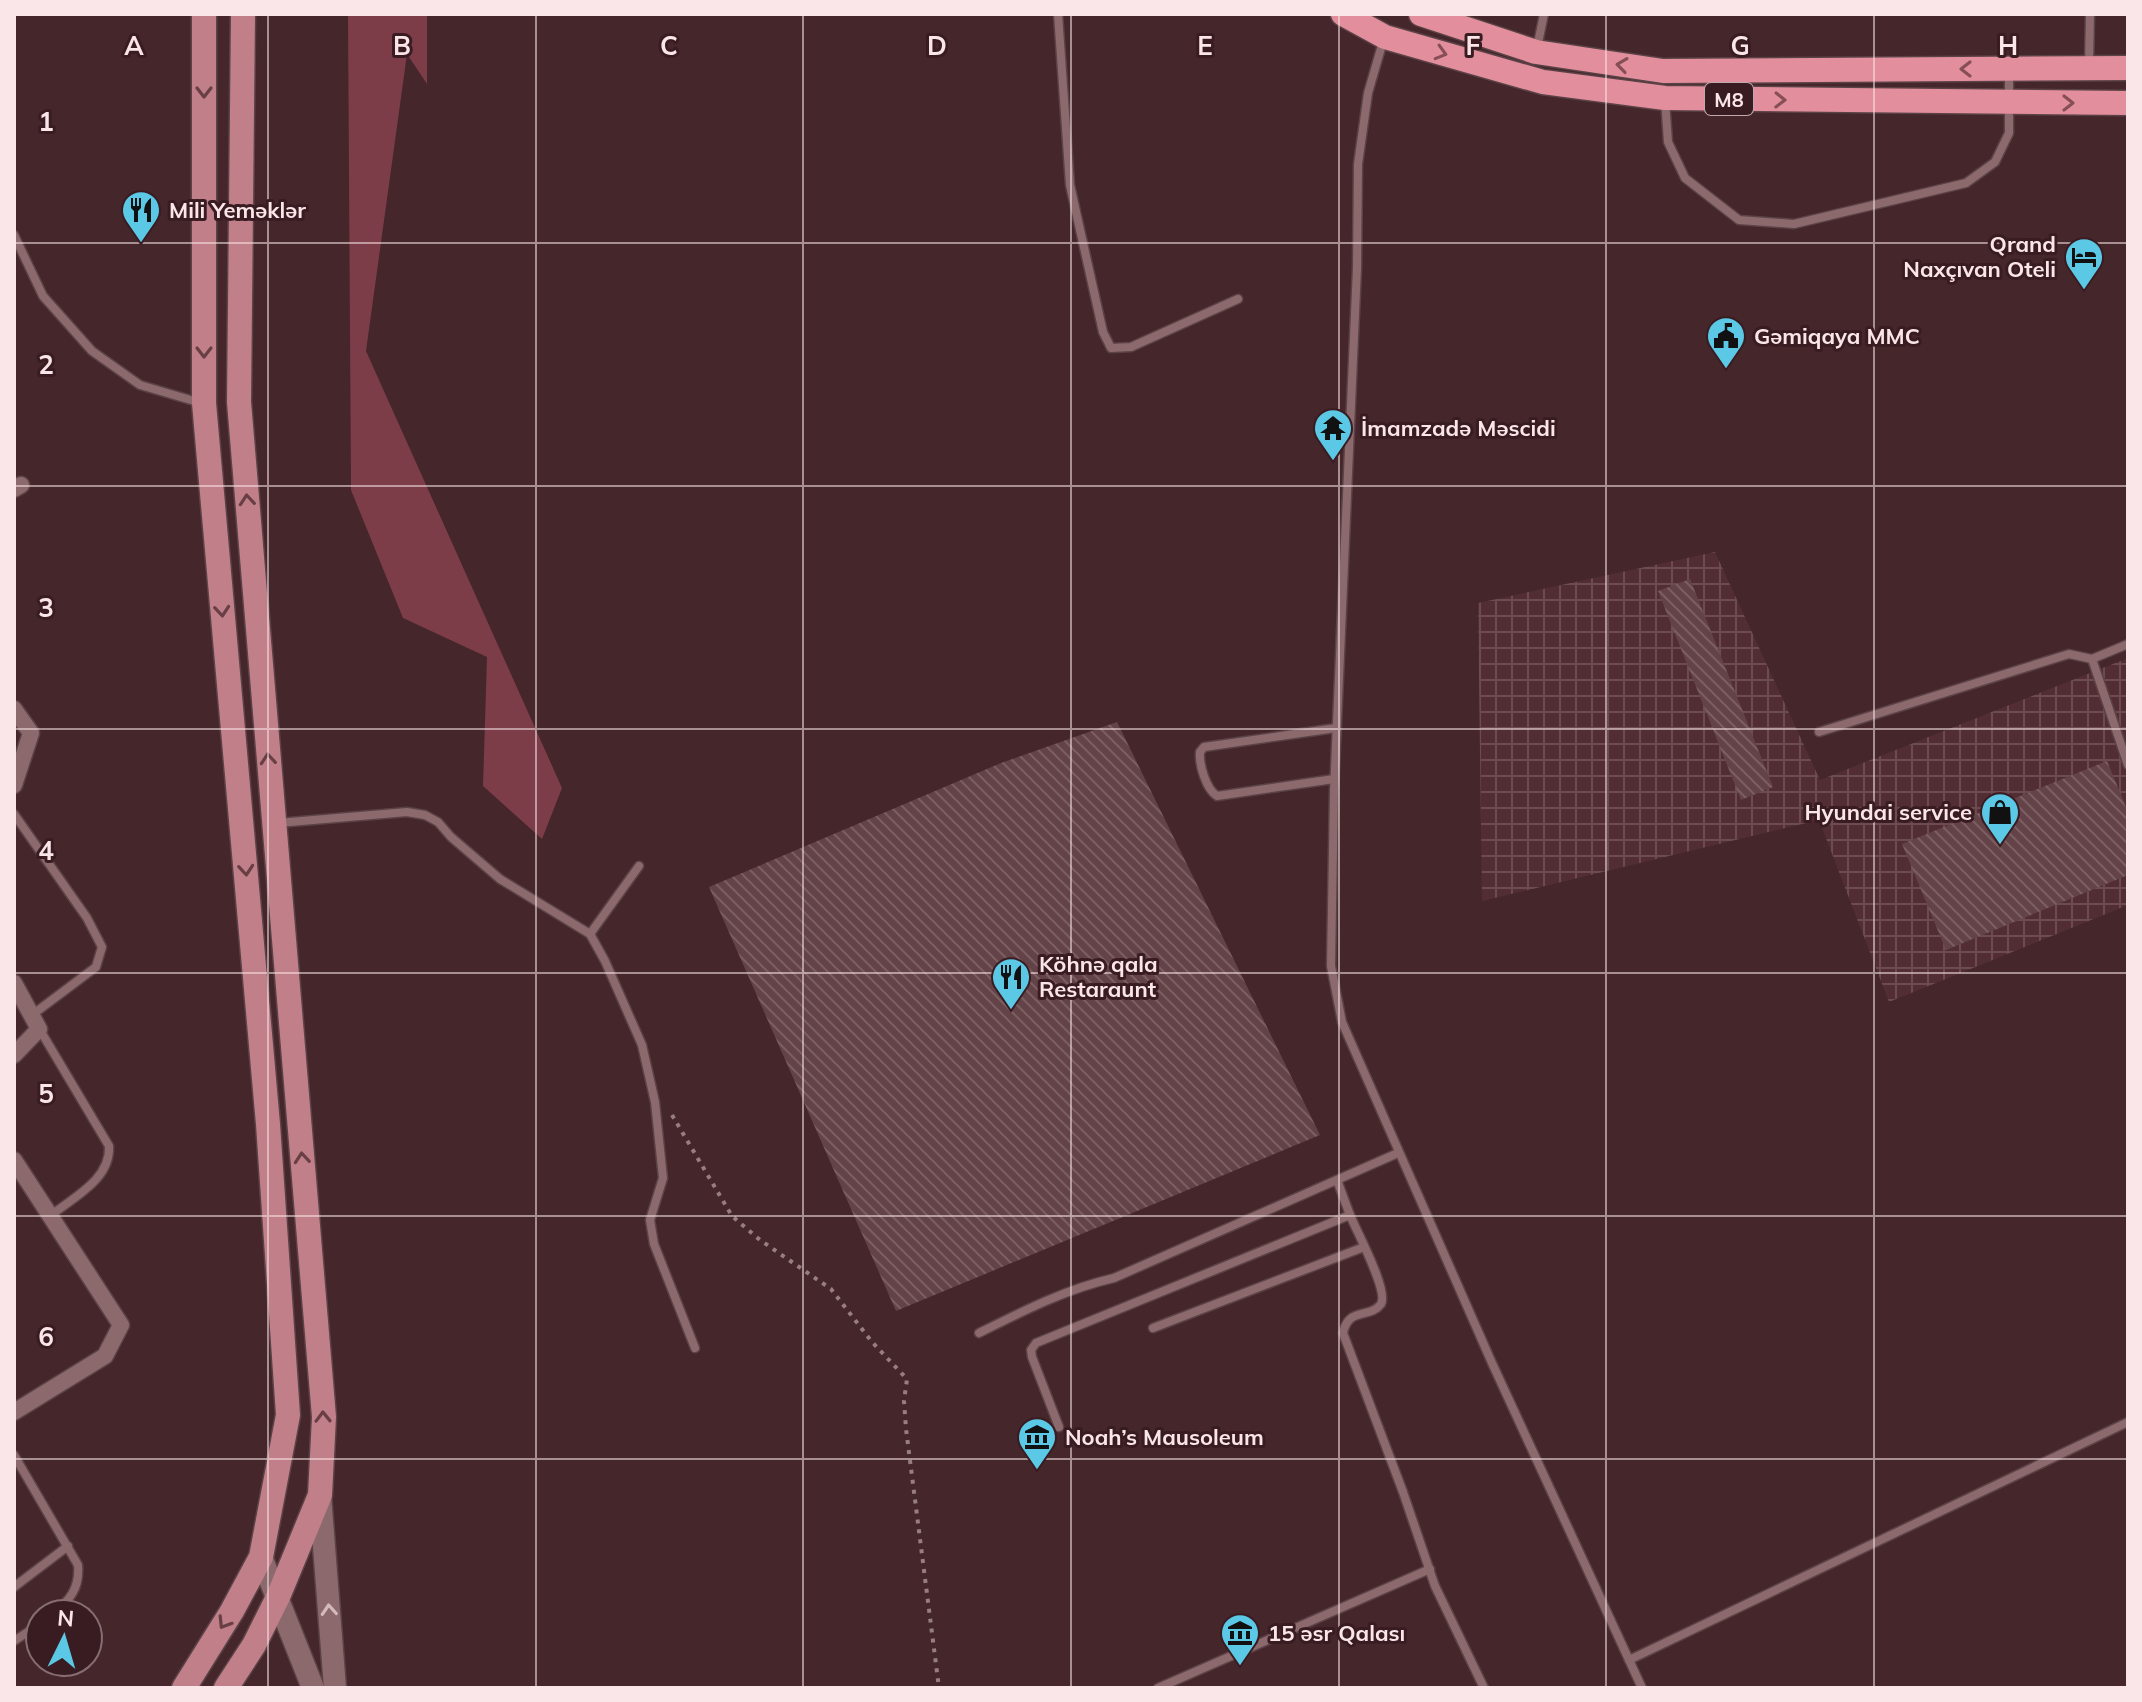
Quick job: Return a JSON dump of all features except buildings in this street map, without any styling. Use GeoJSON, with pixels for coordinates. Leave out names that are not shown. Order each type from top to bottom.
{"type":"FeatureCollection","features":[{"type":"Feature","properties":{"kind":"highway","name":"M8"},"geometry":{"type":"LineString","coordinates":[[1343,14],[1385,37],[1543,82],[1665,98],[2128,103]]}},
{"type":"Feature","properties":{"kind":"highway","name":"M8"},"geometry":{"type":"LineString","coordinates":[[1421,14],[1536,52],[1663,71],[2128,68]]}},
{"type":"Feature","properties":{"kind":"main road"},"geometry":{"type":"LineString","coordinates":[[184,1688],[261,1557],[288,1415],[268,1124],[204,403],[204,14]]}},
{"type":"Feature","properties":{"kind":"main road"},"geometry":{"type":"LineString","coordinates":[[243,14],[239,402],[324,1417],[320,1495],[335,1688]]}},
{"type":"Feature","properties":{"kind":"main road"},"geometry":{"type":"LineString","coordinates":[[226,1688],[254,1645],[278,1597],[320,1495]]}},
{"type":"Feature","properties":{"kind":"main road"},"geometry":{"type":"LineString","coordinates":[[261,1557],[313,1688]]}},
{"type":"Feature","properties":{"kind":"street"},"geometry":{"type":"LineString","coordinates":[[14,709],[31,733],[14,785]]}},
{"type":"Feature","properties":{"kind":"street"},"geometry":{"type":"LineString","coordinates":[[14,983],[36,1022],[14,1055]]}},
{"type":"Feature","properties":{"kind":"street"},"geometry":{"type":"LineString","coordinates":[[14,1160],[121,1325],[105,1356],[14,1412]]}},
{"type":"Feature","properties":{"kind":"lane"},"geometry":{"type":"LineString","coordinates":[[1058,14],[1070,185],[1103,332],[1111,348],[1131,347],[1238,299]]}},
{"type":"Feature","properties":{"kind":"lane"},"geometry":{"type":"LineString","coordinates":[[1536,52],[1544,14]]}},
{"type":"Feature","properties":{"kind":"lane"},"geometry":{"type":"LineString","coordinates":[[2089,68],[2090,14]]}},
{"type":"Feature","properties":{"kind":"lane"},"geometry":{"type":"LineString","coordinates":[[1385,37],[1368,93],[1358,164],[1357,268],[1334,779],[1331,966],[1342,1022],[1398,1153],[1642,1688]]}},
{"type":"Feature","properties":{"kind":"lane"},"geometry":{"type":"LineString","coordinates":[[1663,71],[1668,142],[1685,178],[1739,220],[1794,224],[1966,183],[1995,162],[2009,133],[2009,68]]}},
{"type":"Feature","properties":{"kind":"lane"},"geometry":{"type":"LineString","coordinates":[[14,235],[43,296],[92,351],[140,385],[204,403]]}},
{"type":"Feature","properties":{"kind":"lane"},"geometry":{"type":"LineString","coordinates":[[1819,732],[2069,654],[2092,659],[2128,644]]}},
{"type":"Feature","properties":{"kind":"lane"},"geometry":{"type":"LineString","coordinates":[[2092,659],[2128,765]]}},
{"type":"Feature","properties":{"kind":"lane"},"geometry":{"type":"LineString","coordinates":[[1334,779],[1217,796],[1211,792],[1199,759],[1204,747],[1336,728]]}},
{"type":"Feature","properties":{"kind":"lane"},"geometry":{"type":"LineString","coordinates":[[274,824],[407,812],[425,815],[438,822],[500,879],[590,934],[642,1045],[655,1102],[663,1178],[650,1220],[654,1244],[695,1348]]}},
{"type":"Feature","properties":{"kind":"lane"},"geometry":{"type":"LineString","coordinates":[[14,814],[87,918],[102,947],[96,967],[36,1022],[109,1146],[110,1161],[102,1174],[50,1216]]}},
{"type":"Feature","properties":{"kind":"lane"},"geometry":{"type":"LineString","coordinates":[[590,934],[639,866]]}},
{"type":"Feature","properties":{"kind":"lane"},"geometry":{"type":"LineString","coordinates":[[979,1333],[1049,1299],[1082,1285],[1114,1278],[1398,1153]]}},
{"type":"Feature","properties":{"kind":"lane"},"geometry":{"type":"LineString","coordinates":[[1337,1180],[1382,1292],[1379,1307],[1352,1316],[1345,1323],[1343,1333],[1435,1586],[1484,1688]]}},
{"type":"Feature","properties":{"kind":"lane"},"geometry":{"type":"LineString","coordinates":[[1059,1427],[1032,1357],[1031,1350],[1036,1343],[1350,1215]]}},
{"type":"Feature","properties":{"kind":"lane"},"geometry":{"type":"LineString","coordinates":[[1153,1328],[1364,1247]]}},
{"type":"Feature","properties":{"kind":"lane"},"geometry":{"type":"LineString","coordinates":[[1629,1660],[2128,1422]]}},
{"type":"Feature","properties":{"kind":"lane"},"geometry":{"type":"LineString","coordinates":[[14,1455],[78,1565],[78,1584],[70,1598]]}},
{"type":"Feature","properties":{"kind":"lane"},"geometry":{"type":"LineString","coordinates":[[14,1587],[68,1546]]}},
{"type":"Feature","properties":{"kind":"lane"},"geometry":{"type":"LineString","coordinates":[[1158,1688],[1430,1569]]}},
{"type":"Feature","properties":{"kind":"path"},"geometry":{"type":"LineString","coordinates":[[655,1102],[670,1112],[732,1216],[760,1240],[831,1289],[872,1342],[907,1379],[904,1401],[906,1429],[939,1688]]}},
{"type":"Feature","properties":{"kind":"shaded area"},"geometry":{"type":"Polygon","coordinates":[[[348,14],[427,14],[427,84],[407,54],[366,351],[562,788],[542,839],[483,786],[487,657],[403,618],[351,490],[348,14]]]}},
{"type":"Feature","properties":{"kind":"shaded area"},"geometry":{"type":"Polygon","coordinates":[[[1715,552],[1820,780],[2128,658],[2128,905],[1889,1002],[1819,820],[1482,901],[1478,603],[1715,552]]]}},
{"type":"Feature","properties":{"kind":"place","name":"Mili Yeməklər"},"geometry":{"type":"Point","coordinates":[141,244]}},
{"type":"Feature","properties":{"kind":"place","name":"Qrand Naxçıvan Oteli"},"geometry":{"type":"Point","coordinates":[2084,291]}},
{"type":"Feature","properties":{"kind":"place","name":"Gəmiqaya MMC"},"geometry":{"type":"Point","coordinates":[1726,370]}},
{"type":"Feature","properties":{"kind":"place","name":"İmamzadə Məscidi"},"geometry":{"type":"Point","coordinates":[1333,462]}},
{"type":"Feature","properties":{"kind":"place","name":"Hyundai service"},"geometry":{"type":"Point","coordinates":[2000,846]}},
{"type":"Feature","properties":{"kind":"place","name":"Köhnə qala Restaraunt"},"geometry":{"type":"Point","coordinates":[1011,1011]}},
{"type":"Feature","properties":{"kind":"place","name":"Noah’s Mausoleum"},"geometry":{"type":"Point","coordinates":[1037,1471]}},
{"type":"Feature","properties":{"kind":"place","name":"15 əsr Qalası"},"geometry":{"type":"Point","coordinates":[1240,1667]}}]}
